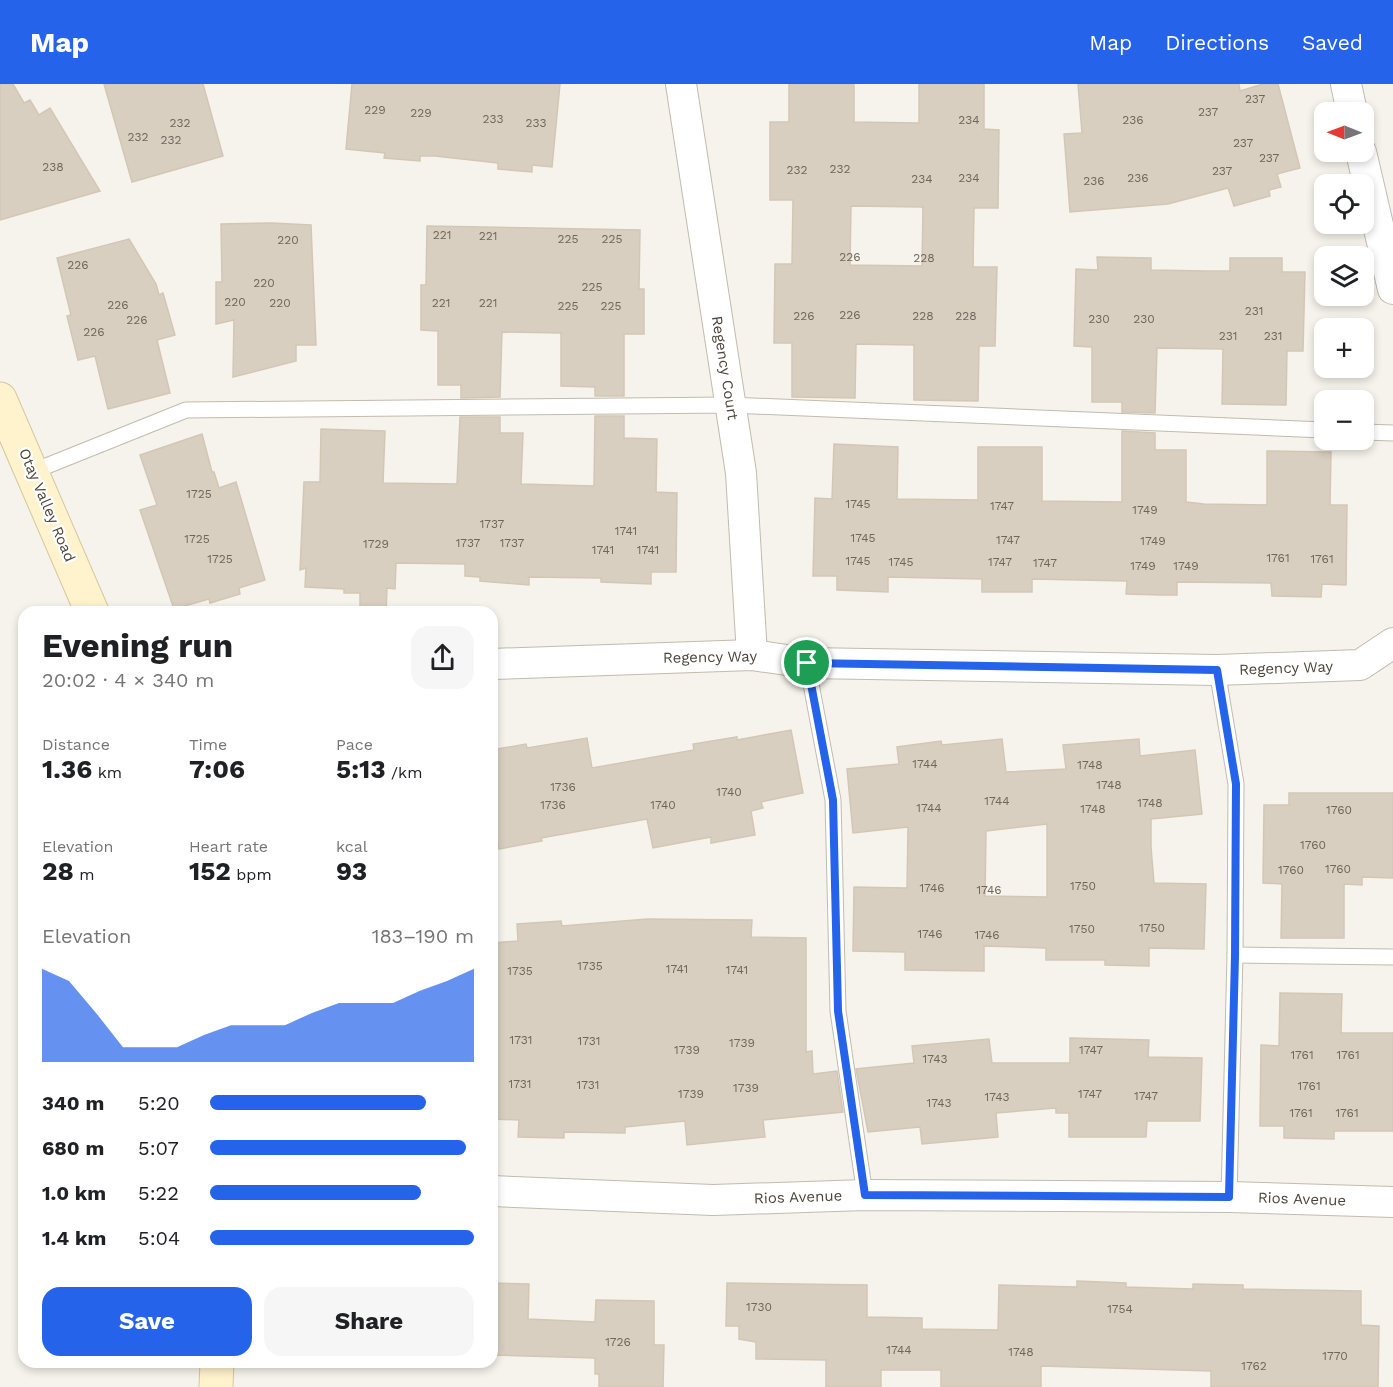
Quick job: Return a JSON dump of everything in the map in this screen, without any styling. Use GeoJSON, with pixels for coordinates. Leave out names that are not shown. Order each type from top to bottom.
{"type":"FeatureCollection","features":[{"type":"Feature","properties":{"kind":"street","name":"Regency Court"},"geometry":{"type":"LineString","coordinates":[[681,84],[741,473],[752,655]]}},
{"type":"Feature","properties":{"kind":"street"},"geometry":{"type":"LineString","coordinates":[[1346,84],[1350,102]]}},
{"type":"Feature","properties":{"kind":"street"},"geometry":{"type":"LineString","coordinates":[[1363,162],[1393,289]]}},
{"type":"Feature","properties":{"kind":"street","name":"Otay Valley Road"},"geometry":{"type":"LineString","coordinates":[[0,399],[34,471],[90,606]]}},
{"type":"Feature","properties":{"kind":"street","name":"Regency Way"},"geometry":{"type":"LineString","coordinates":[[498,664],[752,655],[807,663],[1217,670],[1360,665],[1393,643]]}},
{"type":"Feature","properties":{"kind":"street","name":"Rios Avenue"},"geometry":{"type":"LineString","coordinates":[[498,1191],[713,1200],[865,1195],[1229,1197],[1393,1202]]}},
{"type":"Feature","properties":{"kind":"street"},"geometry":{"type":"LineString","coordinates":[[216,1387],[217,1368]]}},
{"type":"Feature","properties":{"kind":"lane"},"geometry":{"type":"LineString","coordinates":[[34,471],[186,410],[731,405],[1314,430]]}},
{"type":"Feature","properties":{"kind":"lane"},"geometry":{"type":"LineString","coordinates":[[1374,433],[1393,434]]}},
{"type":"Feature","properties":{"kind":"lane"},"geometry":{"type":"LineString","coordinates":[[807,663],[833,800],[838,1011],[865,1195]]}},
{"type":"Feature","properties":{"kind":"lane"},"geometry":{"type":"LineString","coordinates":[[1217,670],[1236,784],[1235,956],[1229,1197]]}},
{"type":"Feature","properties":{"kind":"lane"},"geometry":{"type":"LineString","coordinates":[[1235,956],[1393,957]]}},
{"type":"Feature","properties":{"kind":"building"},"geometry":{"type":"Polygon","coordinates":[[[0,84],[13,84],[24,103],[30,100],[39,115],[50,108],[100,191],[0,220],[0,84]]]}},
{"type":"Feature","properties":{"kind":"building"},"geometry":{"type":"Polygon","coordinates":[[[104,84],[203,84],[223,156],[132,182],[104,84]]]}},
{"type":"Feature","properties":{"kind":"building"},"geometry":{"type":"Polygon","coordinates":[[[352,84],[560,84],[552,167],[532,165],[532,172],[498,169],[498,163],[435,156],[420,156],[420,161],[384,158],[385,153],[346,149],[352,84]]]}},
{"type":"Feature","properties":{"kind":"building"},"geometry":{"type":"Polygon","coordinates":[[[789,84],[854,84],[854,122],[919,123],[919,84],[984,84],[984,129],[999,130],[998,208],[974,208],[973,267],[997,267],[995,346],[979,346],[978,401],[914,400],[914,345],[856,344],[855,398],[792,397],[792,343],[774,343],[775,264],[792,264],[793,200],[770,200],[770,122],[789,122],[789,84]],[[851,206],[850,265],[922,266],[923,207],[851,206]]]}},
{"type":"Feature","properties":{"kind":"building"},"geometry":{"type":"Polygon","coordinates":[[[1078,84],[1239,84],[1240,91],[1263,84],[1278,84],[1300,168],[1277,174],[1281,187],[1269,190],[1270,196],[1234,206],[1228,188],[1168,204],[1070,212],[1064,134],[1082,133],[1078,84]]]}},
{"type":"Feature","properties":{"kind":"building"},"geometry":{"type":"Polygon","coordinates":[[[221,224],[311,225],[316,345],[296,345],[296,361],[233,377],[234,320],[216,324],[216,282],[222,282],[221,224]]]}},
{"type":"Feature","properties":{"kind":"building"},"geometry":{"type":"Polygon","coordinates":[[[427,226],[640,230],[639,289],[644,289],[644,334],[624,334],[624,396],[595,396],[595,387],[561,386],[561,333],[502,332],[500,397],[461,398],[461,385],[438,385],[438,331],[421,330],[421,285],[426,285],[427,226]]]}},
{"type":"Feature","properties":{"kind":"building"},"geometry":{"type":"Polygon","coordinates":[[[129,239],[156,284],[159,295],[163,293],[175,335],[157,340],[170,393],[108,409],[95,356],[78,360],[67,316],[71,315],[57,258],[129,239]]]}},
{"type":"Feature","properties":{"kind":"building"},"geometry":{"type":"Polygon","coordinates":[[[1097,257],[1151,258],[1151,270],[1206,271],[1230,271],[1230,258],[1282,258],[1282,272],[1305,272],[1303,351],[1287,351],[1286,405],[1222,404],[1223,349],[1157,348],[1155,413],[1122,412],[1122,402],[1092,402],[1092,347],[1074,346],[1076,269],[1098,270],[1097,257]]]}},
{"type":"Feature","properties":{"kind":"building"},"geometry":{"type":"Polygon","coordinates":[[[595,416],[624,416],[624,438],[657,439],[656,492],[677,493],[676,572],[651,572],[651,584],[601,582],[601,578],[529,577],[529,585],[480,581],[480,577],[465,576],[465,564],[396,563],[395,589],[387,588],[386,606],[360,606],[360,593],[344,593],[344,589],[305,587],[306,568],[300,570],[304,482],[320,482],[321,429],[385,431],[383,483],[457,484],[460,417],[500,417],[500,433],[523,433],[521,484],[594,486],[595,416]]]}},
{"type":"Feature","properties":{"kind":"building"},"geometry":{"type":"Polygon","coordinates":[[[1122,431],[1155,433],[1155,450],[1186,450],[1186,502],[1204,504],[1267,505],[1267,451],[1331,452],[1330,505],[1347,505],[1346,585],[1322,584],[1321,597],[1272,596],[1271,583],[1177,582],[1177,595],[1161,595],[1126,594],[1127,581],[1032,579],[1032,592],[982,592],[982,579],[888,577],[888,592],[837,590],[837,576],[813,576],[815,498],[832,499],[834,444],[898,447],[897,499],[978,500],[978,447],[1042,447],[1042,501],[1122,502],[1122,431]]]}},
{"type":"Feature","properties":{"kind":"building"},"geometry":{"type":"Polygon","coordinates":[[[202,434],[212,472],[214,472],[219,488],[236,482],[265,580],[239,588],[240,594],[210,603],[209,599],[184,606],[173,606],[140,510],[157,505],[140,455],[202,434]]]}},
{"type":"Feature","properties":{"kind":"building"},"geometry":{"type":"Polygon","coordinates":[[[791,730],[803,793],[761,802],[763,808],[751,811],[755,835],[711,843],[711,837],[653,848],[647,819],[541,838],[542,841],[499,849],[498,749],[526,744],[527,748],[587,738],[592,768],[694,750],[693,744],[737,737],[737,740],[791,730]]]}},
{"type":"Feature","properties":{"kind":"building"},"geometry":{"type":"Polygon","coordinates":[[[1002,739],[1006,772],[1066,769],[1063,745],[1139,739],[1140,756],[1195,750],[1202,814],[1151,819],[1151,847],[1154,883],[1206,884],[1204,949],[1149,948],[1149,966],[1105,965],[1105,960],[1046,960],[1046,948],[984,946],[984,971],[905,970],[905,952],[853,951],[854,887],[907,888],[908,827],[853,833],[847,769],[899,764],[897,747],[941,741],[942,745],[1002,739]],[[1047,824],[986,831],[985,896],[1047,897],[1047,824]]]}},
{"type":"Feature","properties":{"kind":"building"},"geometry":{"type":"Polygon","coordinates":[[[1289,793],[1393,793],[1393,878],[1362,877],[1362,885],[1344,884],[1344,938],[1281,938],[1282,884],[1263,883],[1264,805],[1289,805],[1289,793]]]}},
{"type":"Feature","properties":{"kind":"building"},"geometry":{"type":"Polygon","coordinates":[[[647,919],[752,920],[751,937],[806,938],[806,1052],[812,1051],[813,1074],[837,1071],[843,1112],[763,1120],[765,1137],[687,1145],[685,1121],[625,1127],[625,1133],[564,1132],[564,1138],[518,1137],[519,1120],[498,1119],[498,943],[518,941],[517,924],[561,921],[562,926],[647,919]]]}},
{"type":"Feature","properties":{"kind":"building"},"geometry":{"type":"Polygon","coordinates":[[[1280,993],[1342,994],[1341,1033],[1393,1033],[1393,1131],[1334,1131],[1334,1139],[1284,1138],[1284,1126],[1260,1126],[1261,1045],[1279,1046],[1280,993]]]}},
{"type":"Feature","properties":{"kind":"building"},"geometry":{"type":"Polygon","coordinates":[[[1070,1038],[1149,1040],[1148,1057],[1202,1058],[1200,1121],[1147,1121],[1146,1137],[1069,1137],[1069,1113],[1056,1113],[1056,1108],[996,1113],[998,1137],[922,1144],[920,1127],[868,1132],[856,1069],[914,1063],[912,1046],[989,1039],[992,1063],[1070,1063],[1070,1038]]]}},
{"type":"Feature","properties":{"kind":"building"},"geometry":{"type":"Polygon","coordinates":[[[1077,1281],[1126,1283],[1126,1287],[1193,1289],[1193,1284],[1243,1285],[1243,1289],[1361,1291],[1361,1325],[1379,1326],[1378,1387],[1211,1387],[1211,1371],[1041,1366],[1041,1387],[941,1387],[941,1370],[881,1370],[881,1387],[826,1387],[826,1360],[756,1359],[756,1342],[739,1339],[739,1326],[726,1326],[727,1283],[867,1285],[867,1317],[922,1318],[922,1329],[998,1330],[999,1285],[1077,1287],[1077,1281]]]}},
{"type":"Feature","properties":{"kind":"building"},"geometry":{"type":"Polygon","coordinates":[[[498,1283],[529,1284],[528,1319],[595,1322],[596,1300],[654,1301],[654,1345],[664,1345],[663,1387],[599,1387],[599,1374],[595,1374],[595,1358],[498,1355],[498,1283]]]}},
{"type":"Feature","properties":{"kind":"route"},"geometry":{"type":"LineString","coordinates":[[807,663],[1217,670],[1236,784],[1235,956],[1229,1197],[865,1195],[838,1011],[833,800],[807,663]]}}]}
